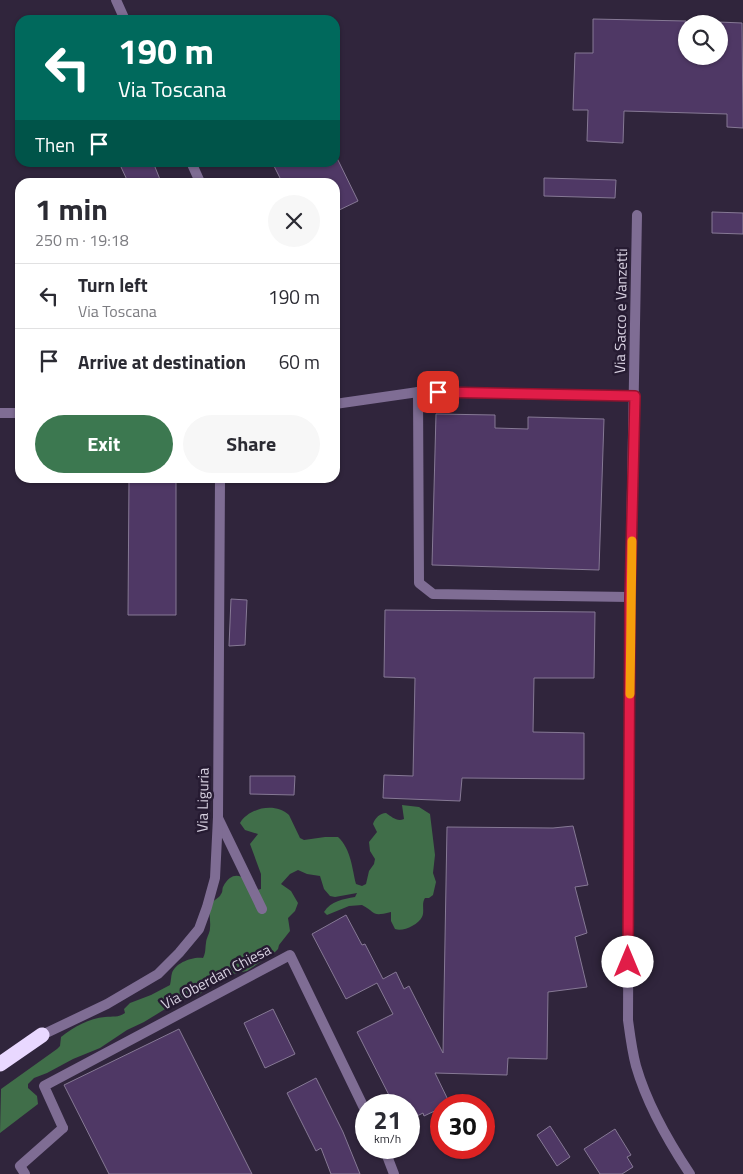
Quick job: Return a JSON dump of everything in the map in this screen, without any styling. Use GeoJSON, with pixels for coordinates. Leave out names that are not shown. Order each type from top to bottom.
{"type":"FeatureCollection","features":[{"type":"Feature","properties":{"kind":"highway"},"geometry":{"type":"LineString","coordinates":[[0,1050],[42,1035]]}},
{"type":"Feature","properties":{"kind":"highway"},"geometry":{"type":"LineString","coordinates":[[0,1064],[42,1035]]}},
{"type":"Feature","properties":{"kind":"street"},"geometry":{"type":"LineString","coordinates":[[116,0],[123,15]]}},
{"type":"Feature","properties":{"kind":"street","name":"Via Sacco e Vanzetti"},"geometry":{"type":"LineString","coordinates":[[637,215],[630,598],[628,1020],[636,1067],[646,1092],[664,1131],[690,1174]]}},
{"type":"Feature","properties":{"kind":"street"},"geometry":{"type":"LineString","coordinates":[[340,403],[418,392],[635,396]]}},
{"type":"Feature","properties":{"kind":"street"},"geometry":{"type":"LineString","coordinates":[[418,392],[419,583],[433,594],[630,598]]}},
{"type":"Feature","properties":{"kind":"street"},"geometry":{"type":"LineString","coordinates":[[0,413],[15,413]]}},
{"type":"Feature","properties":{"kind":"street","name":"Via Liguria"},"geometry":{"type":"LineString","coordinates":[[42,1035],[77,1019],[158,974],[179,954],[199,929],[215,878],[218,817],[220,483]]}},
{"type":"Feature","properties":{"kind":"street"},"geometry":{"type":"LineString","coordinates":[[218,817],[262,910]]}},
{"type":"Feature","properties":{"kind":"street","name":"Via Oberdan Chiesa"},"geometry":{"type":"LineString","coordinates":[[26,1174],[20,1166],[62,1128],[44,1086],[290,956],[357,1094]]}},
{"type":"Feature","properties":{"kind":"street"},"geometry":{"type":"LineString","coordinates":[[388,1159],[394,1174]]}},
{"type":"Feature","properties":{"kind":"green space"},"geometry":{"type":"Polygon","coordinates":[[[402,805],[419,807],[430,814],[435,855],[433,873],[436,882],[433,895],[424,900],[423,915],[417,923],[406,929],[398,930],[395,929],[391,921],[391,912],[377,914],[362,905],[349,906],[327,915],[324,912],[330,905],[355,897],[357,893],[335,897],[330,896],[324,889],[320,876],[298,870],[290,874],[281,884],[291,891],[298,903],[295,911],[288,918],[290,931],[275,952],[247,971],[219,979],[197,996],[192,995],[175,1003],[127,1030],[100,1048],[34,1078],[28,1084],[28,1088],[37,1096],[38,1104],[0,1133],[1,1089],[57,1049],[60,1046],[61,1037],[71,1030],[93,1019],[122,1015],[125,1013],[124,1009],[130,1003],[170,985],[172,973],[180,963],[194,958],[203,958],[210,930],[211,905],[220,896],[223,887],[232,877],[240,876],[257,890],[261,889],[261,874],[250,844],[258,834],[245,830],[240,823],[244,818],[263,808],[277,809],[289,815],[300,838],[304,840],[338,837],[346,847],[356,884],[362,886],[366,884],[369,871],[375,859],[370,851],[369,842],[377,832],[373,824],[376,818],[384,813],[397,819],[404,819],[402,805]]]}},
{"type":"Feature","properties":{"kind":"building"},"geometry":{"type":"Polygon","coordinates":[[[593,19],[678,21],[678,65],[728,65],[728,22],[742,23],[743,128],[727,127],[727,114],[624,111],[623,143],[587,141],[588,110],[573,110],[575,53],[593,53],[593,19]]]}},
{"type":"Feature","properties":{"kind":"building"},"geometry":{"type":"Polygon","coordinates":[[[340,164],[358,201],[340,210],[340,178],[280,178],[274,167],[340,167],[340,164]]]}},
{"type":"Feature","properties":{"kind":"building"},"geometry":{"type":"Polygon","coordinates":[[[121,167],[155,167],[159,178],[126,178],[121,167]]]}},
{"type":"Feature","properties":{"kind":"building"},"geometry":{"type":"Polygon","coordinates":[[[544,178],[616,180],[615,198],[544,196],[544,178]]]}},
{"type":"Feature","properties":{"kind":"building"},"geometry":{"type":"Polygon","coordinates":[[[712,212],[743,213],[743,234],[712,233],[712,212]]]}},
{"type":"Feature","properties":{"kind":"building"},"geometry":{"type":"Polygon","coordinates":[[[436,414],[495,415],[495,428],[528,429],[528,417],[604,419],[599,570],[432,565],[436,414]]]}},
{"type":"Feature","properties":{"kind":"building"},"geometry":{"type":"Polygon","coordinates":[[[129,483],[176,483],[176,615],[128,615],[129,483]]]}},
{"type":"Feature","properties":{"kind":"building"},"geometry":{"type":"Polygon","coordinates":[[[231,599],[247,600],[245,645],[229,646],[231,599]]]}},
{"type":"Feature","properties":{"kind":"building"},"geometry":{"type":"Polygon","coordinates":[[[385,610],[595,612],[594,678],[534,678],[533,732],[584,733],[584,779],[462,778],[460,801],[383,798],[384,775],[413,776],[415,678],[384,677],[385,610]]]}},
{"type":"Feature","properties":{"kind":"building"},"geometry":{"type":"Polygon","coordinates":[[[250,776],[295,776],[294,795],[250,794],[250,776]]]}},
{"type":"Feature","properties":{"kind":"building"},"geometry":{"type":"Polygon","coordinates":[[[573,826],[588,885],[575,887],[587,933],[575,937],[587,987],[548,992],[547,1059],[508,1058],[507,1075],[435,1073],[445,1094],[430,1094],[430,1113],[424,1116],[423,1113],[420,1114],[420,1094],[388,1094],[357,1032],[393,1014],[377,983],[346,999],[312,934],[346,915],[362,945],[365,944],[383,979],[396,972],[404,989],[409,986],[443,1053],[447,827],[553,828],[573,826]]]}},
{"type":"Feature","properties":{"kind":"building"},"geometry":{"type":"Polygon","coordinates":[[[273,1009],[295,1054],[265,1068],[244,1023],[273,1009]]]}},
{"type":"Feature","properties":{"kind":"building"},"geometry":{"type":"Polygon","coordinates":[[[179,1029],[252,1174],[109,1174],[64,1085],[179,1029]]]}},
{"type":"Feature","properties":{"kind":"building"},"geometry":{"type":"Polygon","coordinates":[[[316,1078],[343,1132],[360,1174],[331,1174],[321,1148],[316,1151],[287,1093],[316,1078]]]}},
{"type":"Feature","properties":{"kind":"building"},"geometry":{"type":"Polygon","coordinates":[[[550,1126],[570,1157],[557,1166],[537,1135],[550,1126]]]}},
{"type":"Feature","properties":{"kind":"building"},"geometry":{"type":"Polygon","coordinates":[[[615,1129],[631,1155],[627,1157],[633,1167],[622,1174],[600,1174],[584,1149],[615,1129]]]}},
{"type":"Feature","properties":{"kind":"slow traffic"},"geometry":{"type":"LineString","coordinates":[[630,694],[632,541]]}},
{"type":"Feature","properties":{"kind":"route"},"geometry":{"type":"LineString","coordinates":[[438,392],[635,396],[630,598],[628,962]]}}]}
